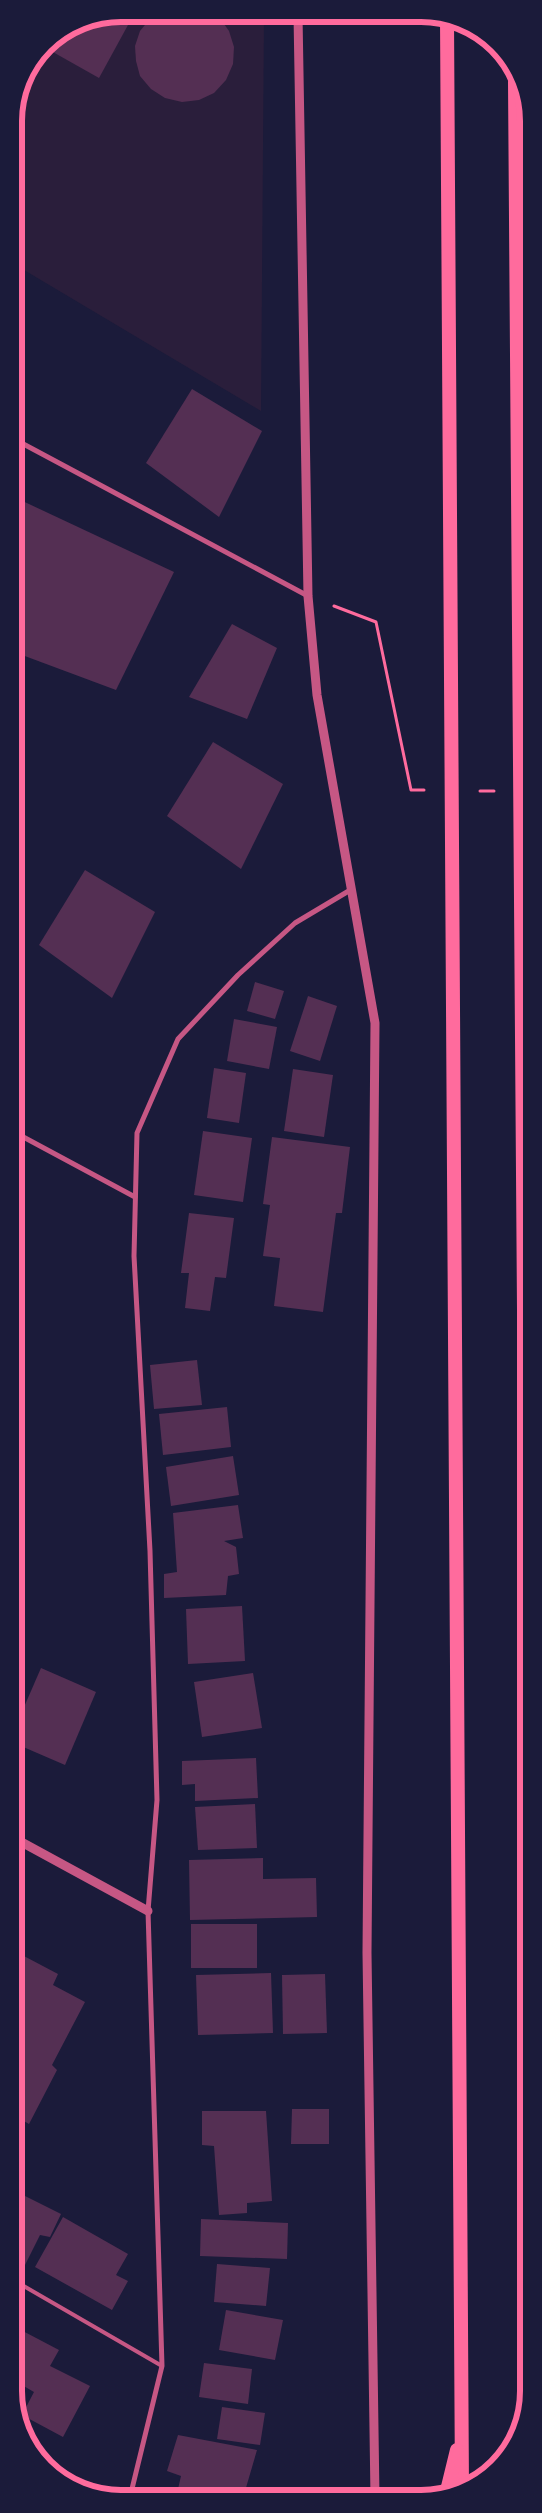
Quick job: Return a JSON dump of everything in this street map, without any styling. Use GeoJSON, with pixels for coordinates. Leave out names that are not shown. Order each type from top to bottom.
{"type":"FeatureCollection","features":[{"type":"Feature","properties":{"kind":"highway"},"geometry":{"type":"LineString","coordinates":[[447,26],[462,2481]]}},
{"type":"Feature","properties":{"kind":"highway"},"geometry":{"type":"LineString","coordinates":[[516,97],[520,554]]}},
{"type":"Feature","properties":{"kind":"highway"},"geometry":{"type":"LineString","coordinates":[[448,2486],[462,2425]]}},
{"type":"Feature","properties":{"kind":"street"},"geometry":{"type":"LineString","coordinates":[[298,22],[308,596],[317,695],[375,1023],[367,1953],[375,2490]]}},
{"type":"Feature","properties":{"kind":"street"},"geometry":{"type":"LineString","coordinates":[[23,444],[308,596]]}},
{"type":"Feature","properties":{"kind":"street"},"geometry":{"type":"LineString","coordinates":[[132,2490],[162,2366],[148,1911],[157,1800],[150,1552],[134,1256],[137,1133],[178,1039],[238,975],[295,923],[352,889]]}},
{"type":"Feature","properties":{"kind":"street"},"geometry":{"type":"LineString","coordinates":[[23,1137],[135,1197]]}},
{"type":"Feature","properties":{"kind":"street"},"geometry":{"type":"LineString","coordinates":[[22,1842],[148,1911]]}},
{"type":"Feature","properties":{"kind":"lane"},"geometry":{"type":"LineString","coordinates":[[22,2286],[162,2366]]}},
{"type":"Feature","properties":{"kind":"path"},"geometry":{"type":"LineString","coordinates":[[308,596],[376,622],[411,790]]}},
{"type":"Feature","properties":{"kind":"shaded area"},"geometry":{"type":"Polygon","coordinates":[[[115,23],[264,23],[261,411],[23,269],[23,109],[26,96],[36,72],[47,56],[61,43],[84,30],[103,24],[115,23]]]}},
{"type":"Feature","properties":{"kind":"building"},"geometry":{"type":"Polygon","coordinates":[[[129,23],[99,78],[52,52],[61,43],[84,30],[103,24],[129,23]]]}},
{"type":"Feature","properties":{"kind":"building"},"geometry":{"type":"Polygon","coordinates":[[[147,23],[223,23],[229,31],[234,47],[233,64],[226,80],[214,93],[199,100],[182,102],[165,98],[151,89],[140,76],[135,46],[140,31],[147,23]]]}},
{"type":"Feature","properties":{"kind":"building"},"geometry":{"type":"Polygon","coordinates":[[[192,389],[262,431],[219,517],[146,463],[192,389]]]}},
{"type":"Feature","properties":{"kind":"building"},"geometry":{"type":"Polygon","coordinates":[[[23,501],[174,572],[116,690],[23,655],[23,501]]]}},
{"type":"Feature","properties":{"kind":"building"},"geometry":{"type":"Polygon","coordinates":[[[232,624],[277,648],[247,719],[189,697],[232,624]]]}},
{"type":"Feature","properties":{"kind":"building"},"geometry":{"type":"Polygon","coordinates":[[[213,742],[283,784],[241,869],[167,816],[213,742]]]}},
{"type":"Feature","properties":{"kind":"building"},"geometry":{"type":"Polygon","coordinates":[[[85,870],[155,912],[112,998],[39,945],[85,870]]]}},
{"type":"Feature","properties":{"kind":"building"},"geometry":{"type":"Polygon","coordinates":[[[255,982],[284,991],[275,1019],[247,1011],[255,982]]]}},
{"type":"Feature","properties":{"kind":"building"},"geometry":{"type":"Polygon","coordinates":[[[308,996],[337,1006],[320,1061],[290,1051],[308,996]]]}},
{"type":"Feature","properties":{"kind":"building"},"geometry":{"type":"Polygon","coordinates":[[[234,1019],[277,1027],[269,1069],[227,1061],[234,1019]]]}},
{"type":"Feature","properties":{"kind":"building"},"geometry":{"type":"Polygon","coordinates":[[[214,1068],[246,1073],[239,1123],[207,1118],[214,1068]]]}},
{"type":"Feature","properties":{"kind":"building"},"geometry":{"type":"Polygon","coordinates":[[[293,1069],[333,1075],[324,1137],[284,1131],[293,1069]]]}},
{"type":"Feature","properties":{"kind":"building"},"geometry":{"type":"Polygon","coordinates":[[[203,1131],[252,1138],[243,1202],[194,1195],[203,1131]]]}},
{"type":"Feature","properties":{"kind":"building"},"geometry":{"type":"Polygon","coordinates":[[[272,1137],[350,1147],[342,1213],[336,1213],[323,1312],[274,1306],[280,1258],[263,1256],[270,1205],[263,1204],[272,1137]]]}},
{"type":"Feature","properties":{"kind":"building"},"geometry":{"type":"Polygon","coordinates":[[[189,1213],[234,1218],[226,1278],[215,1277],[210,1311],[185,1308],[189,1273],[181,1273],[189,1213]]]}},
{"type":"Feature","properties":{"kind":"building"},"geometry":{"type":"Polygon","coordinates":[[[197,1360],[202,1405],[154,1409],[150,1365],[197,1360]]]}},
{"type":"Feature","properties":{"kind":"building"},"geometry":{"type":"Polygon","coordinates":[[[227,1407],[231,1447],[163,1455],[159,1414],[227,1407]]]}},
{"type":"Feature","properties":{"kind":"building"},"geometry":{"type":"Polygon","coordinates":[[[233,1456],[239,1495],[171,1506],[166,1467],[233,1456]]]}},
{"type":"Feature","properties":{"kind":"building"},"geometry":{"type":"Polygon","coordinates":[[[238,1505],[243,1538],[224,1541],[236,1547],[239,1574],[228,1576],[226,1595],[164,1598],[164,1574],[177,1572],[173,1513],[238,1505]]]}},
{"type":"Feature","properties":{"kind":"building"},"geometry":{"type":"Polygon","coordinates":[[[242,1606],[245,1661],[188,1664],[186,1609],[242,1606]]]}},
{"type":"Feature","properties":{"kind":"building"},"geometry":{"type":"Polygon","coordinates":[[[41,1668],[96,1692],[65,1765],[22,1747],[22,1711],[41,1668]]]}},
{"type":"Feature","properties":{"kind":"building"},"geometry":{"type":"Polygon","coordinates":[[[253,1673],[262,1728],[202,1737],[194,1682],[253,1673]]]}},
{"type":"Feature","properties":{"kind":"building"},"geometry":{"type":"Polygon","coordinates":[[[256,1758],[258,1798],[195,1801],[195,1784],[182,1785],[182,1761],[256,1758]]]}},
{"type":"Feature","properties":{"kind":"building"},"geometry":{"type":"Polygon","coordinates":[[[255,1804],[257,1848],[198,1850],[195,1807],[255,1804]]]}},
{"type":"Feature","properties":{"kind":"building"},"geometry":{"type":"Polygon","coordinates":[[[263,1858],[263,1879],[316,1878],[317,1917],[190,1920],[189,1860],[263,1858]]]}},
{"type":"Feature","properties":{"kind":"building"},"geometry":{"type":"Polygon","coordinates":[[[191,1924],[257,1924],[257,1968],[191,1968],[191,1924]]]}},
{"type":"Feature","properties":{"kind":"building"},"geometry":{"type":"Polygon","coordinates":[[[22,1955],[58,1974],[53,1985],[85,2002],[52,2065],[57,2070],[29,2124],[22,2120],[22,1955]]]}},
{"type":"Feature","properties":{"kind":"building"},"geometry":{"type":"Polygon","coordinates":[[[271,1973],[273,2033],[198,2035],[196,1975],[271,1973]]]}},
{"type":"Feature","properties":{"kind":"building"},"geometry":{"type":"Polygon","coordinates":[[[325,1974],[327,2033],[283,2034],[282,1975],[325,1974]]]}},
{"type":"Feature","properties":{"kind":"building"},"geometry":{"type":"Polygon","coordinates":[[[292,2109],[329,2109],[329,2144],[291,2144],[292,2109]]]}},
{"type":"Feature","properties":{"kind":"building"},"geometry":{"type":"Polygon","coordinates":[[[202,2111],[266,2111],[272,2201],[247,2203],[247,2213],[219,2215],[214,2146],[202,2145],[202,2111]]]}},
{"type":"Feature","properties":{"kind":"building"},"geometry":{"type":"Polygon","coordinates":[[[22,2195],[61,2214],[50,2237],[40,2235],[23,2269],[22,2195]]]}},
{"type":"Feature","properties":{"kind":"building"},"geometry":{"type":"Polygon","coordinates":[[[63,2217],[128,2254],[116,2275],[128,2281],[112,2310],[35,2267],[63,2217]]]}},
{"type":"Feature","properties":{"kind":"building"},"geometry":{"type":"Polygon","coordinates":[[[201,2219],[288,2223],[287,2259],[200,2256],[201,2219]]]}},
{"type":"Feature","properties":{"kind":"building"},"geometry":{"type":"Polygon","coordinates":[[[217,2264],[270,2268],[266,2306],[214,2302],[217,2264]]]}},
{"type":"Feature","properties":{"kind":"building"},"geometry":{"type":"Polygon","coordinates":[[[226,2310],[283,2320],[275,2360],[219,2350],[226,2310]]]}},
{"type":"Feature","properties":{"kind":"building"},"geometry":{"type":"Polygon","coordinates":[[[22,2331],[59,2350],[50,2366],[90,2386],[63,2437],[26,2417],[24,2410],[34,2392],[22,2385],[22,2331]]]}},
{"type":"Feature","properties":{"kind":"building"},"geometry":{"type":"Polygon","coordinates":[[[204,2363],[252,2369],[248,2404],[199,2397],[204,2363]]]}},
{"type":"Feature","properties":{"kind":"building"},"geometry":{"type":"Polygon","coordinates":[[[222,2407],[265,2413],[260,2445],[217,2439],[222,2407]]]}},
{"type":"Feature","properties":{"kind":"building"},"geometry":{"type":"Polygon","coordinates":[[[178,2435],[257,2450],[245,2490],[178,2489],[181,2476],[167,2471],[178,2435]]]}}]}
